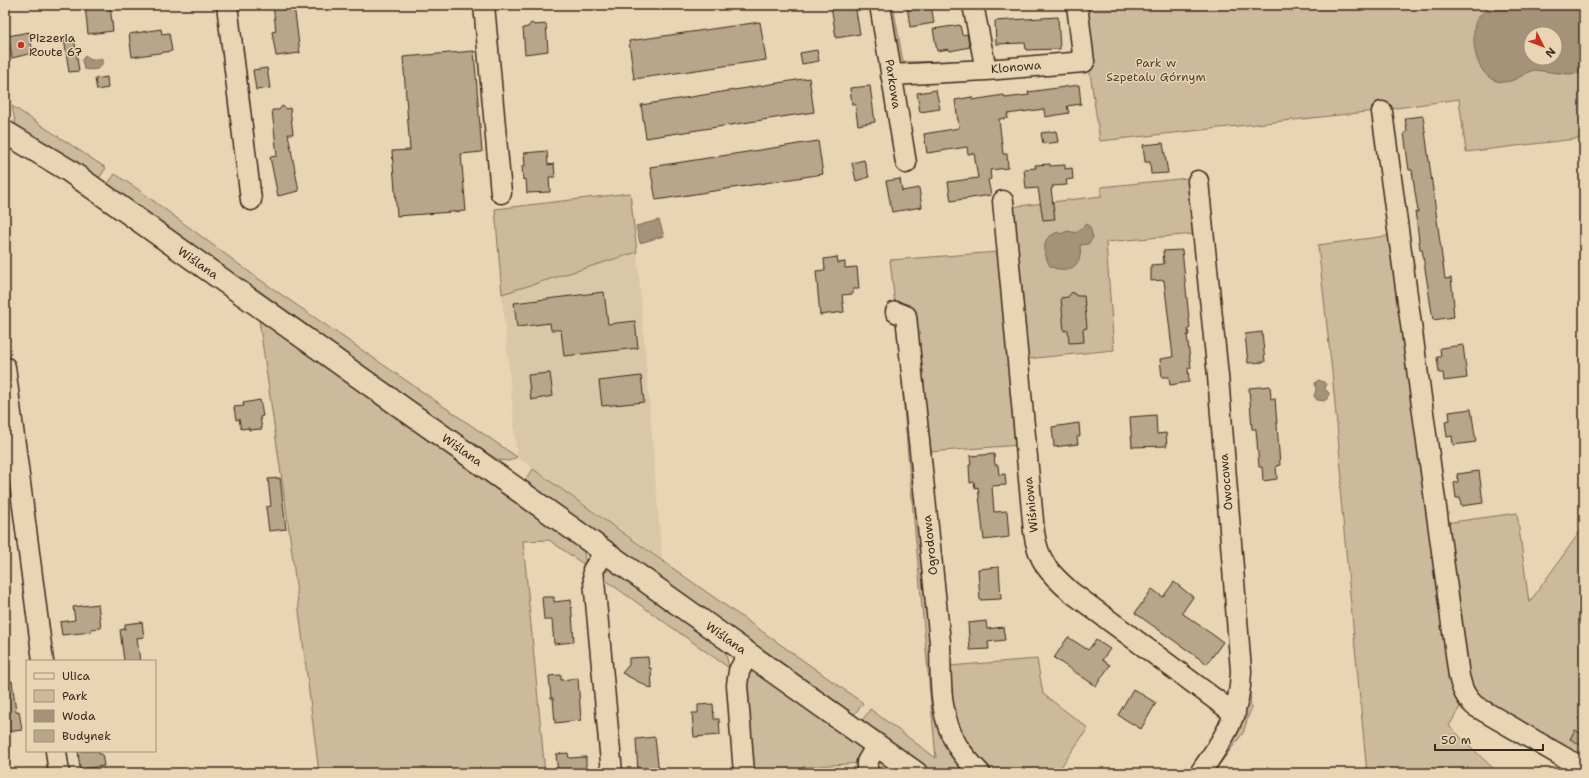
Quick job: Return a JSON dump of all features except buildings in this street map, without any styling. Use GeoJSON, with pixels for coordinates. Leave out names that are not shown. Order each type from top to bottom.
{"type":"FeatureCollection","features":[{"type":"Feature","properties":{"kind":"main road","name":"Wiślana"},"geometry":{"type":"LineString","coordinates":[[5,132],[73,174],[916,773]]}},
{"type":"Feature","properties":{"kind":"street"},"geometry":{"type":"LineString","coordinates":[[227,5],[251,200]]}},
{"type":"Feature","properties":{"kind":"street"},"geometry":{"type":"LineString","coordinates":[[484,5],[501,193]]}},
{"type":"Feature","properties":{"kind":"street","name":"Parkowa"},"geometry":{"type":"LineString","coordinates":[[880,5],[906,163]]}},
{"type":"Feature","properties":{"kind":"street"},"geometry":{"type":"LineString","coordinates":[[973,5],[986,70]]}},
{"type":"Feature","properties":{"kind":"street","name":"Klonowa"},"geometry":{"type":"LineString","coordinates":[[891,76],[1084,62],[1077,5]]}},
{"type":"Feature","properties":{"kind":"street"},"geometry":{"type":"LineString","coordinates":[[1382,112],[1462,690],[1465,696],[1475,706],[1584,769]]}},
{"type":"Feature","properties":{"kind":"street","name":"Owocowa"},"geometry":{"type":"LineString","coordinates":[[1198,181],[1218,376],[1241,671],[1240,697],[1235,714],[1224,736],[1200,773]]}},
{"type":"Feature","properties":{"kind":"street","name":"Wiśniowa"},"geometry":{"type":"LineString","coordinates":[[1003,201],[1034,532],[1036,547],[1040,557],[1045,567],[1054,578],[1071,592],[1235,714]]}},
{"type":"Feature","properties":{"kind":"street","name":"Ogrodowa"},"geometry":{"type":"LineString","coordinates":[[896,312],[906,316],[940,642],[941,695],[943,712],[958,748],[980,773]]}},
{"type":"Feature","properties":{"kind":"street"},"geometry":{"type":"LineString","coordinates":[[5,367],[43,660]]}},
{"type":"Feature","properties":{"kind":"street"},"geometry":{"type":"LineString","coordinates":[[605,552],[593,570],[612,773]]}},
{"type":"Feature","properties":{"kind":"street"},"geometry":{"type":"LineString","coordinates":[[744,773],[738,685],[739,670],[748,654]]}},
{"type":"Feature","properties":{"kind":"street"},"geometry":{"type":"LineString","coordinates":[[867,773],[867,762],[877,745]]}},
{"type":"Feature","properties":{"kind":"street"},"geometry":{"type":"LineString","coordinates":[[56,752],[59,773]]}},
{"type":"Feature","properties":{"kind":"shaded area"},"geometry":{"type":"Polygon","coordinates":[[[637,252],[662,559],[517,457],[502,294],[637,252]]]}},
{"type":"Feature","properties":{"kind":"green space"},"geometry":{"type":"Polygon","coordinates":[[[888,5],[893,5],[903,62],[954,62],[900,67],[888,5]]]}},
{"type":"Feature","properties":{"kind":"green space","name":"Park w Szpetalu Górnym"},"geometry":{"type":"Polygon","coordinates":[[[1080,5],[1584,5],[1584,138],[1466,152],[1459,99],[1376,111],[1100,141],[1080,5]]]}},
{"type":"Feature","properties":{"kind":"green space"},"geometry":{"type":"Polygon","coordinates":[[[12,106],[106,168],[99,178],[16,126],[12,106]]]}},
{"type":"Feature","properties":{"kind":"green space"},"geometry":{"type":"Polygon","coordinates":[[[115,174],[139,190],[256,277],[517,457],[509,461],[498,460],[401,395],[107,185],[115,174]]]}},
{"type":"Feature","properties":{"kind":"green space"},"geometry":{"type":"Polygon","coordinates":[[[1188,178],[1194,234],[1106,242],[1114,350],[1026,359],[1011,207],[1101,196],[1101,187],[1188,178]]]}},
{"type":"Feature","properties":{"kind":"green space"},"geometry":{"type":"Polygon","coordinates":[[[630,193],[637,252],[502,294],[495,209],[630,193]]]}},
{"type":"Feature","properties":{"kind":"green space"},"geometry":{"type":"Polygon","coordinates":[[[1394,235],[1461,705],[1449,726],[1498,773],[1367,773],[1340,489],[1342,479],[1318,245],[1394,235]]]}},
{"type":"Feature","properties":{"kind":"green space"},"geometry":{"type":"Polygon","coordinates":[[[998,252],[1019,445],[929,452],[949,666],[1037,659],[1043,694],[1088,728],[1057,773],[933,773],[862,721],[870,709],[936,758],[907,445],[899,341],[890,260],[998,252]]]}},
{"type":"Feature","properties":{"kind":"green space"},"geometry":{"type":"Polygon","coordinates":[[[259,320],[583,546],[586,566],[549,540],[523,541],[545,773],[319,773],[290,537],[259,320]]]}},
{"type":"Feature","properties":{"kind":"green space"},"geometry":{"type":"Polygon","coordinates":[[[533,469],[863,703],[854,715],[627,556],[525,480],[533,469]]]}},
{"type":"Feature","properties":{"kind":"green space"},"geometry":{"type":"Polygon","coordinates":[[[1517,513],[1529,603],[1584,526],[1584,763],[1470,695],[1445,523],[1517,513]]]}},
{"type":"Feature","properties":{"kind":"green space"},"geometry":{"type":"Polygon","coordinates":[[[613,567],[725,649],[729,668],[601,577],[605,572],[613,567]]]}},
{"type":"Feature","properties":{"kind":"green space"},"geometry":{"type":"Polygon","coordinates":[[[757,669],[869,749],[862,763],[803,767],[803,773],[749,773],[745,677],[751,671],[757,669]]]}},
{"type":"Feature","properties":{"kind":"green space"},"geometry":{"type":"Polygon","coordinates":[[[1250,691],[1251,708],[1243,733],[1213,773],[1206,773],[1239,717],[1250,691]]]}},
{"type":"Feature","properties":{"kind":"green space"},"geometry":{"type":"Polygon","coordinates":[[[879,761],[897,773],[872,773],[879,761]]]}},
{"type":"Feature","properties":{"kind":"water"},"geometry":{"type":"Polygon","coordinates":[[[1498,5],[1584,5],[1584,73],[1567,74],[1534,70],[1517,79],[1505,82],[1490,78],[1480,67],[1474,44],[1474,30],[1476,21],[1480,15],[1498,5]]]}},
{"type":"Feature","properties":{"kind":"water"},"geometry":{"type":"Polygon","coordinates":[[[85,55],[91,60],[102,59],[100,68],[94,70],[84,69],[82,60],[85,55]]]}},
{"type":"Feature","properties":{"kind":"water"},"geometry":{"type":"Polygon","coordinates":[[[659,220],[664,236],[640,243],[636,226],[659,220]]]}},
{"type":"Feature","properties":{"kind":"water"},"geometry":{"type":"Polygon","coordinates":[[[1086,224],[1090,227],[1093,238],[1088,244],[1080,245],[1080,258],[1077,263],[1070,268],[1064,269],[1051,267],[1045,254],[1047,239],[1058,232],[1060,234],[1068,231],[1076,233],[1086,224]]]}},
{"type":"Feature","properties":{"kind":"water"},"geometry":{"type":"Polygon","coordinates":[[[1318,380],[1324,382],[1326,385],[1325,389],[1329,393],[1328,398],[1324,401],[1317,400],[1314,396],[1316,390],[1315,383],[1318,380]]]}},
{"type":"Feature","properties":{"kind":"place","name":"Pizzeria Route 67"},"geometry":{"type":"Point","coordinates":[21,45]}}]}
